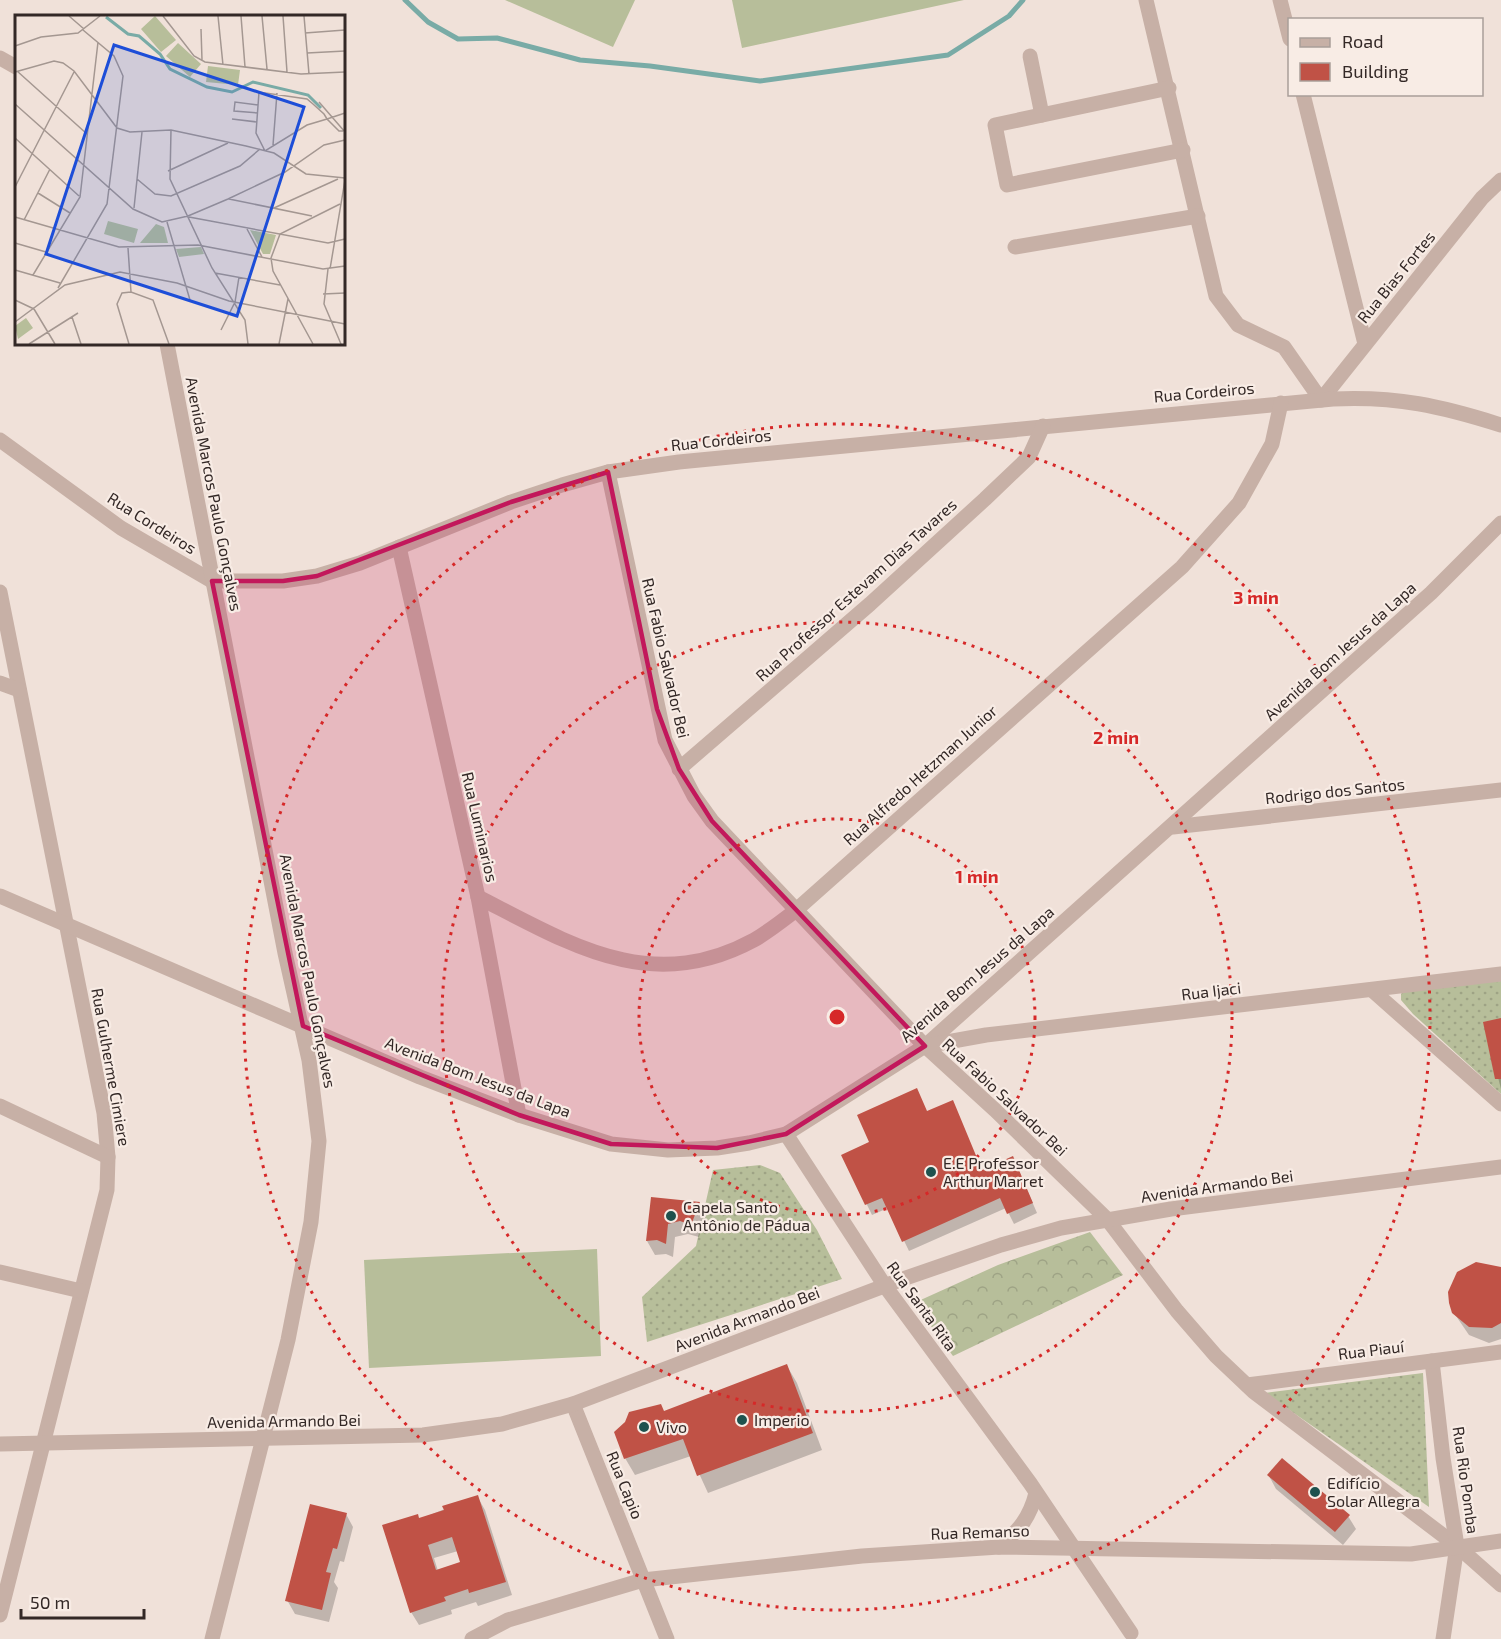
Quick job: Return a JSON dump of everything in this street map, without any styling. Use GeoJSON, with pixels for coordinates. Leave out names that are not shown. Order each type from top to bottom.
{"type":"FeatureCollection","features":[{"type":"Feature","properties":{"kind":"street"},"geometry":{"type":"LineString","coordinates":[[1146,0],[1169,88],[1216,296],[1238,325],[1284,347],[1321,400]]}},
{"type":"Feature","properties":{"kind":"street"},"geometry":{"type":"LineString","coordinates":[[1280,0],[1288,31]]}},
{"type":"Feature","properties":{"kind":"street"},"geometry":{"type":"LineString","coordinates":[[1030,56],[1042,115]]}},
{"type":"Feature","properties":{"kind":"street"},"geometry":{"type":"LineString","coordinates":[[0,58],[15,66]]}},
{"type":"Feature","properties":{"kind":"street"},"geometry":{"type":"LineString","coordinates":[[1169,88],[995,125],[1007,185],[1183,150]]}},
{"type":"Feature","properties":{"kind":"street"},"geometry":{"type":"LineString","coordinates":[[1303,96],[1365,344]]}},
{"type":"Feature","properties":{"kind":"street","name":"Rua Bias Fortes"},"geometry":{"type":"LineString","coordinates":[[1321,400],[1482,198],[1501,180]]}},
{"type":"Feature","properties":{"kind":"street"},"geometry":{"type":"LineString","coordinates":[[1015,247],[1198,216]]}},
{"type":"Feature","properties":{"kind":"street","name":"Avenida Marcos Paulo Gonçalves"},"geometry":{"type":"LineString","coordinates":[[167,345],[285,953],[303,1026],[317,1110],[319,1141],[312,1211],[288,1340],[212,1639]]}},
{"type":"Feature","properties":{"kind":"street","name":"Rua Cordeiros"},"geometry":{"type":"LineString","coordinates":[[0,440],[121,528],[213,581],[283,581],[317,576],[399,547],[511,502],[608,472],[679,462],[1321,400],[1393,398],[1447,408],[1501,425]]}},
{"type":"Feature","properties":{"kind":"street","name":"Rua Alfredo Hetzman Junior"},"geometry":{"type":"LineString","coordinates":[[478,897],[577,946],[610,957],[659,966],[681,966],[712,958],[754,940],[795,911],[1182,567],[1239,503],[1272,444],[1281,403]]}},
{"type":"Feature","properties":{"kind":"street","name":"Rua Professor Estevam Dias Tavares"},"geometry":{"type":"LineString","coordinates":[[679,769],[870,604],[1029,458],[1043,426]]}},
{"type":"Feature","properties":{"kind":"street","name":"Rua Fabio Salvador Bei"},"geometry":{"type":"LineString","coordinates":[[608,472],[665,740],[679,769],[712,821],[925,1046],[995,1110],[1107,1219],[1177,1311],[1216,1356],[1247,1385],[1457,1546],[1501,1585]]}},
{"type":"Feature","properties":{"kind":"street","name":"Avenida Bom Jesus da Lapa"},"geometry":{"type":"LineString","coordinates":[[0,896],[65,926],[420,1077],[519,1115],[611,1144],[668,1150],[717,1148],[786,1134],[925,1046],[1431,593],[1501,523]]}},
{"type":"Feature","properties":{"kind":"street","name":"Rua Luminarios"},"geometry":{"type":"LineString","coordinates":[[399,547],[478,897],[519,1115]]}},
{"type":"Feature","properties":{"kind":"street","name":"Rua Gulherme Cimiere"},"geometry":{"type":"LineString","coordinates":[[0,592],[102,1103],[108,1157],[107,1190],[0,1615]]}},
{"type":"Feature","properties":{"kind":"street"},"geometry":{"type":"LineString","coordinates":[[0,683],[19,690]]}},
{"type":"Feature","properties":{"kind":"street","name":"Rodrigo dos Santos"},"geometry":{"type":"LineString","coordinates":[[1173,826],[1501,790]]}},
{"type":"Feature","properties":{"kind":"street","name":"Rua Ijaci"},"geometry":{"type":"LineString","coordinates":[[925,1046],[986,1035],[1501,974]]}},
{"type":"Feature","properties":{"kind":"street"},"geometry":{"type":"LineString","coordinates":[[1373,990],[1496,1101],[1501,1115]]}},
{"type":"Feature","properties":{"kind":"street"},"geometry":{"type":"LineString","coordinates":[[0,1106],[108,1157]]}},
{"type":"Feature","properties":{"kind":"street","name":"Rua Santa Rita"},"geometry":{"type":"LineString","coordinates":[[786,1134],[885,1286],[1036,1493],[1131,1633]]}},
{"type":"Feature","properties":{"kind":"street","name":"Avenida Armando Bei"},"geometry":{"type":"LineString","coordinates":[[0,1444],[423,1435],[502,1424],[573,1404],[1000,1245],[1107,1219],[1501,1167]]}},
{"type":"Feature","properties":{"kind":"street"},"geometry":{"type":"LineString","coordinates":[[0,1272],[81,1291]]}},
{"type":"Feature","properties":{"kind":"street","name":"Rua Piauí"},"geometry":{"type":"LineString","coordinates":[[1247,1385],[1501,1352]]}},
{"type":"Feature","properties":{"kind":"street","name":"Rua Rio Pomba"},"geometry":{"type":"LineString","coordinates":[[1432,1361],[1443,1458],[1457,1546],[1443,1639]]}},
{"type":"Feature","properties":{"kind":"street","name":"Rua Capio"},"geometry":{"type":"LineString","coordinates":[[573,1404],[667,1639]]}},
{"type":"Feature","properties":{"kind":"street"},"geometry":{"type":"LineString","coordinates":[[999,1547],[1019,1531],[1028,1518],[1036,1493]]}},
{"type":"Feature","properties":{"kind":"street","name":"Rua Remanso"},"geometry":{"type":"LineString","coordinates":[[472,1639],[508,1620],[643,1580],[862,1556],[999,1547],[1411,1554],[1501,1541]]}},
{"type":"Feature","properties":{"kind":"highlighted area"},"geometry":{"type":"Polygon","coordinates":[[[608,472],[657,709],[679,769],[712,821],[925,1046],[786,1134],[717,1148],[611,1144],[519,1115],[303,1026],[212,581],[283,581],[317,576],[511,502],[608,472]]]}},
{"type":"Feature","properties":{"kind":"green space"},"geometry":{"type":"Polygon","coordinates":[[[505,0],[635,0],[613,47],[505,0]]]}},
{"type":"Feature","properties":{"kind":"green space"},"geometry":{"type":"Polygon","coordinates":[[[732,0],[964,0],[742,48],[732,0]]]}},
{"type":"Feature","properties":{"kind":"green space"},"geometry":{"type":"Polygon","coordinates":[[[1501,981],[1501,1094],[1413,1014],[1401,1000],[1401,994],[1406,989],[1501,981]]]}},
{"type":"Feature","properties":{"kind":"green space"},"geometry":{"type":"Polygon","coordinates":[[[760,1165],[780,1173],[817,1230],[842,1279],[647,1342],[642,1297],[696,1246],[713,1170],[760,1165]]]}},
{"type":"Feature","properties":{"kind":"green space"},"geometry":{"type":"Polygon","coordinates":[[[1090,1232],[1123,1275],[953,1356],[914,1303],[998,1265],[1090,1232]]]}},
{"type":"Feature","properties":{"kind":"green space"},"geometry":{"type":"Polygon","coordinates":[[[597,1249],[601,1356],[369,1368],[364,1260],[597,1249]]]}},
{"type":"Feature","properties":{"kind":"green space"},"geometry":{"type":"Polygon","coordinates":[[[1423,1373],[1429,1507],[1265,1393],[1423,1373]]]}},
{"type":"Feature","properties":{"kind":"building"},"geometry":{"type":"Polygon","coordinates":[[[1501,1018],[1501,1079],[1495,1079],[1483,1022],[1501,1018]]]}},
{"type":"Feature","properties":{"kind":"building","name":"E.E Professor Arthur Marret"},"geometry":{"type":"Polygon","coordinates":[[[917,1088],[927,1111],[953,1100],[982,1170],[1013,1156],[1033,1203],[1007,1214],[1000,1198],[902,1242],[882,1198],[865,1205],[841,1155],[869,1142],[857,1115],[917,1088]]]}},
{"type":"Feature","properties":{"kind":"building","name":"Capela Santo Antônio de Pádua"},"geometry":{"type":"Polygon","coordinates":[[[651,1197],[700,1202],[691,1225],[680,1221],[668,1224],[666,1244],[657,1240],[646,1241],[651,1197]]]}},
{"type":"Feature","properties":{"kind":"building"},"geometry":{"type":"Polygon","coordinates":[[[1476,1262],[1501,1267],[1501,1323],[1492,1328],[1469,1327],[1452,1313],[1449,1303],[1448,1292],[1457,1272],[1476,1262]]]}},
{"type":"Feature","properties":{"kind":"building","name":"Imperio"},"geometry":{"type":"Polygon","coordinates":[[[787,1364],[813,1433],[697,1476],[683,1439],[624,1459],[614,1432],[625,1422],[629,1412],[661,1404],[664,1411],[787,1364]]]}},
{"type":"Feature","properties":{"kind":"building","name":"Edifício Solar Allegra"},"geometry":{"type":"Polygon","coordinates":[[[1282,1458],[1350,1515],[1335,1532],[1267,1475],[1282,1458]]]}},
{"type":"Feature","properties":{"kind":"building"},"geometry":{"type":"Polygon","coordinates":[[[478,1495],[506,1582],[469,1593],[468,1589],[444,1597],[446,1601],[410,1613],[382,1525],[418,1514],[419,1518],[444,1510],[442,1506],[478,1495]],[[452,1537],[428,1545],[436,1570],[460,1562],[452,1537]]]}},
{"type":"Feature","properties":{"kind":"building"},"geometry":{"type":"Polygon","coordinates":[[[310,1504],[347,1513],[337,1549],[333,1548],[326,1572],[331,1573],[322,1610],[285,1601],[310,1504]]]}},
{"type":"Feature","properties":{"kind":"waterway"},"geometry":{"type":"LineString","coordinates":[[405,0],[428,22],[458,39],[497,38],[580,60],[650,66],[760,81],[948,55],[1009,16],[1023,0]]}},
{"type":"Feature","properties":{"kind":"place","name":"E.E Professor Arthur Marret"},"geometry":{"type":"Point","coordinates":[931,1172]}},
{"type":"Feature","properties":{"kind":"place","name":"Capela Santo Antônio de Pádua"},"geometry":{"type":"Point","coordinates":[671,1216]}},
{"type":"Feature","properties":{"kind":"place","name":"Imperio"},"geometry":{"type":"Point","coordinates":[742,1420]}},
{"type":"Feature","properties":{"kind":"place","name":"Vivo"},"geometry":{"type":"Point","coordinates":[644,1427]}},
{"type":"Feature","properties":{"kind":"place","name":"Edifício Solar Allegra"},"geometry":{"type":"Point","coordinates":[1315,1492]}}]}
